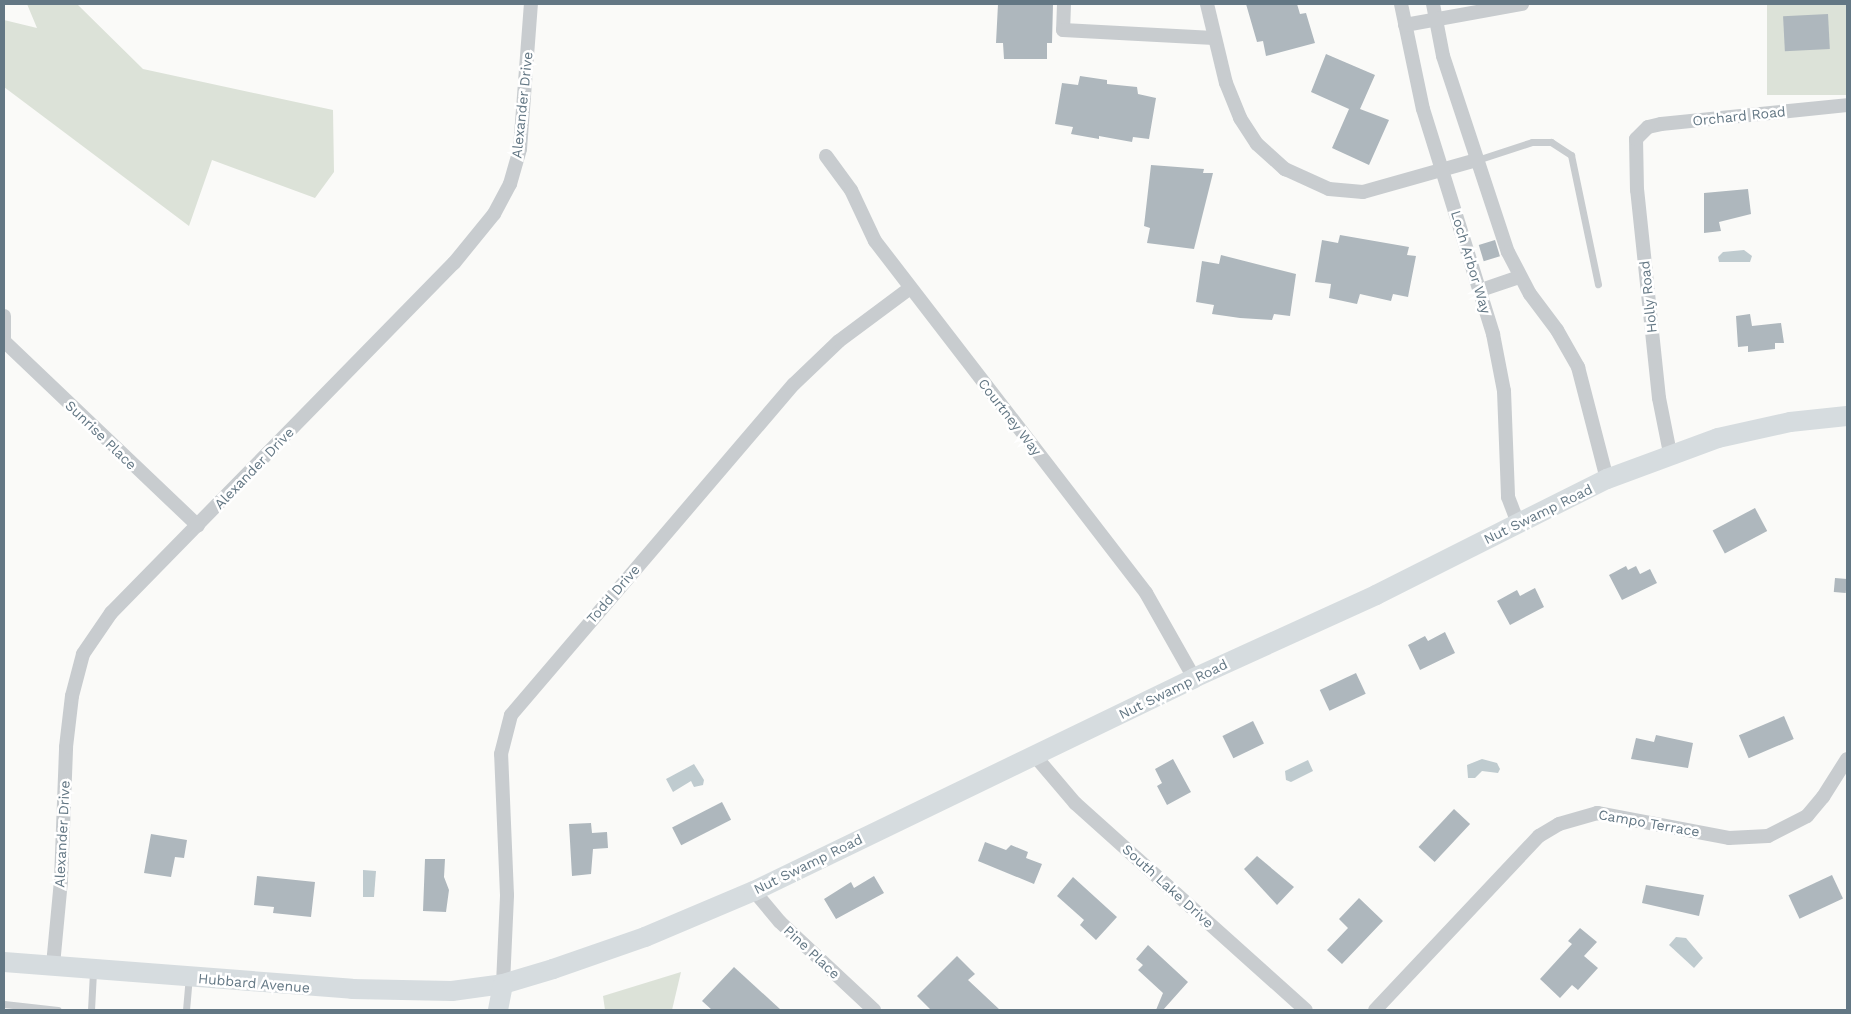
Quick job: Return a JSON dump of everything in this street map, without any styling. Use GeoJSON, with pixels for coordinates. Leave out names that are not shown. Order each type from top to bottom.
{"type":"FeatureCollection","features":[{"type":"Feature","properties":{"kind":"main road","name":"Nut Swamp Road"},"geometry":{"type":"LineString","coordinates":[[504,984],[645,937],[754,891],[1194,678],[1376,595],[1608,479],[1643,468],[1670,453],[1750,430],[1847,416]]}},
{"type":"Feature","properties":{"kind":"main road","name":"Hubbard Avenue"},"geometry":{"type":"LineString","coordinates":[[4,962],[352,989],[452,990],[504,984]]}},
{"type":"Feature","properties":{"kind":"main road"},"geometry":{"type":"LineString","coordinates":[[498,1010],[504,984]]}},
{"type":"Feature","properties":{"kind":"street","name":"Alexander Drive"},"geometry":{"type":"LineString","coordinates":[[53,965],[60,880],[66,747],[72,696],[84,654],[111,613],[454,263],[494,214],[510,184],[520,149],[531,4]]}},
{"type":"Feature","properties":{"kind":"street"},"geometry":{"type":"LineString","coordinates":[[1064,4],[1063,30],[1214,38]]}},
{"type":"Feature","properties":{"kind":"street"},"geometry":{"type":"LineString","coordinates":[[1207,4],[1214,38],[1231,97],[1248,131],[1270,157],[1294,174],[1318,186],[1350,192],[1400,183],[1476,160]]}},
{"type":"Feature","properties":{"kind":"street","name":"Loch Arbor Way"},"geometry":{"type":"LineString","coordinates":[[1401,4],[1423,109],[1481,290],[1504,391],[1508,497],[1518,523]]}},
{"type":"Feature","properties":{"kind":"street"},"geometry":{"type":"LineString","coordinates":[[1433,4],[1443,56],[1476,160],[1519,277],[1557,330],[1578,367],[1608,479]]}},
{"type":"Feature","properties":{"kind":"street"},"geometry":{"type":"LineString","coordinates":[[1404,24],[1436,21],[1522,4]]}},
{"type":"Feature","properties":{"kind":"street","name":"Orchard Road"},"geometry":{"type":"LineString","coordinates":[[1636,139],[1648,126],[1847,105]]}},
{"type":"Feature","properties":{"kind":"street","name":"Holly Road"},"geometry":{"type":"LineString","coordinates":[[1636,139],[1637,190],[1658,391],[1670,453]]}},
{"type":"Feature","properties":{"kind":"street","name":"Courtney Way"},"geometry":{"type":"LineString","coordinates":[[826,156],[852,190],[875,241],[1146,593],[1194,678]]}},
{"type":"Feature","properties":{"kind":"street"},"geometry":{"type":"LineString","coordinates":[[1481,290],[1519,277]]}},
{"type":"Feature","properties":{"kind":"street","name":"Todd Drive"},"geometry":{"type":"LineString","coordinates":[[504,984],[507,894],[501,754],[511,715],[794,384],[838,341],[910,288]]}},
{"type":"Feature","properties":{"kind":"street","name":"Sunrise Place"},"geometry":{"type":"LineString","coordinates":[[4,316],[5,343],[198,526]]}},
{"type":"Feature","properties":{"kind":"street","name":"South Lake Drive"},"geometry":{"type":"LineString","coordinates":[[1035,756],[1075,803],[1306,1010]]}},
{"type":"Feature","properties":{"kind":"street","name":"Campo Terrace"},"geometry":{"type":"LineString","coordinates":[[1375,1010],[1539,836],[1559,824],[1597,814],[1729,838],[1768,836],[1807,816],[1823,797],[1847,759]]}},
{"type":"Feature","properties":{"kind":"street","name":"Pine Place"},"geometry":{"type":"LineString","coordinates":[[754,891],[780,922],[874,1010]]}},
{"type":"Feature","properties":{"kind":"lane"},"geometry":{"type":"LineString","coordinates":[[1476,160],[1532,142],[1551,142],[1571,155],[1598,284]]}},
{"type":"Feature","properties":{"kind":"lane"},"geometry":{"type":"LineString","coordinates":[[91,1010],[93,969]]}},
{"type":"Feature","properties":{"kind":"lane"},"geometry":{"type":"LineString","coordinates":[[187,1010],[189,977]]}},
{"type":"Feature","properties":{"kind":"lane"},"geometry":{"type":"LineString","coordinates":[[4,1004],[58,1010]]}},
{"type":"Feature","properties":{"kind":"shaded area"},"geometry":{"type":"Polygon","coordinates":[[[27,4],[77,4],[143,69],[333,110],[334,172],[315,198],[212,160],[189,226],[4,87],[4,20],[37,28],[27,4]]]}},
{"type":"Feature","properties":{"kind":"shaded area"},"geometry":{"type":"Polygon","coordinates":[[[1767,4],[1847,4],[1847,95],[1767,95],[1767,4]]]}},
{"type":"Feature","properties":{"kind":"shaded area"},"geometry":{"type":"Polygon","coordinates":[[[1744,250],[1752,256],[1750,262],[1719,262],[1718,257],[1723,252],[1744,250]]]}},
{"type":"Feature","properties":{"kind":"shaded area"},"geometry":{"type":"Polygon","coordinates":[[[1482,759],[1497,763],[1500,769],[1498,773],[1482,771],[1475,778],[1468,778],[1467,765],[1482,759]]]}},
{"type":"Feature","properties":{"kind":"shaded area"},"geometry":{"type":"Polygon","coordinates":[[[1308,760],[1313,771],[1291,782],[1286,780],[1285,771],[1308,760]]]}},
{"type":"Feature","properties":{"kind":"shaded area"},"geometry":{"type":"Polygon","coordinates":[[[694,764],[704,780],[703,785],[694,787],[691,781],[673,792],[666,779],[694,764]]]}},
{"type":"Feature","properties":{"kind":"shaded area"},"geometry":{"type":"Polygon","coordinates":[[[363,870],[376,871],[374,897],[363,897],[363,870]]]}},
{"type":"Feature","properties":{"kind":"shaded area"},"geometry":{"type":"Polygon","coordinates":[[[1676,937],[1686,938],[1703,958],[1694,968],[1669,945],[1676,937]]]}},
{"type":"Feature","properties":{"kind":"shaded area"},"geometry":{"type":"Polygon","coordinates":[[[681,972],[672,1010],[605,1010],[603,996],[681,972]]]}},
{"type":"Feature","properties":{"kind":"building"},"geometry":{"type":"Polygon","coordinates":[[[998,4],[1053,4],[1052,43],[1047,43],[1047,59],[1004,59],[1003,43],[996,43],[998,4]]]}},
{"type":"Feature","properties":{"kind":"building"},"geometry":{"type":"Polygon","coordinates":[[[1246,4],[1297,4],[1300,14],[1306,13],[1315,43],[1266,56],[1263,41],[1257,42],[1246,4]]]}},
{"type":"Feature","properties":{"kind":"building"},"geometry":{"type":"Polygon","coordinates":[[[1828,14],[1830,49],[1785,51],[1783,16],[1828,14]]]}},
{"type":"Feature","properties":{"kind":"building"},"geometry":{"type":"Polygon","coordinates":[[[1326,54],[1375,75],[1360,109],[1389,120],[1369,165],[1332,148],[1349,109],[1311,92],[1326,54]]]}},
{"type":"Feature","properties":{"kind":"building"},"geometry":{"type":"Polygon","coordinates":[[[1080,76],[1107,80],[1107,84],[1137,87],[1138,94],[1156,98],[1149,139],[1133,137],[1132,142],[1099,136],[1099,139],[1071,134],[1073,127],[1055,124],[1062,83],[1078,85],[1080,76]]]}},
{"type":"Feature","properties":{"kind":"building"},"geometry":{"type":"Polygon","coordinates":[[[1151,165],[1204,169],[1203,173],[1213,173],[1194,249],[1147,243],[1150,228],[1144,226],[1151,165]]]}},
{"type":"Feature","properties":{"kind":"building"},"geometry":{"type":"Polygon","coordinates":[[[1748,189],[1751,214],[1719,222],[1721,231],[1704,233],[1704,193],[1748,189]]]}},
{"type":"Feature","properties":{"kind":"building"},"geometry":{"type":"Polygon","coordinates":[[[1340,235],[1409,247],[1407,255],[1416,256],[1408,297],[1393,294],[1391,301],[1360,294],[1357,304],[1329,298],[1331,284],[1315,282],[1322,240],[1338,243],[1340,235]]]}},
{"type":"Feature","properties":{"kind":"building"},"geometry":{"type":"Polygon","coordinates":[[[1495,240],[1500,256],[1484,261],[1479,245],[1495,240]]]}},
{"type":"Feature","properties":{"kind":"building"},"geometry":{"type":"Polygon","coordinates":[[[1221,255],[1296,274],[1290,316],[1274,314],[1272,320],[1212,314],[1214,305],[1196,302],[1202,261],[1219,264],[1221,255]]]}},
{"type":"Feature","properties":{"kind":"building"},"geometry":{"type":"Polygon","coordinates":[[[1750,314],[1752,326],[1781,323],[1784,343],[1775,343],[1775,349],[1748,352],[1748,346],[1738,347],[1736,316],[1750,314]]]}},
{"type":"Feature","properties":{"kind":"building"},"geometry":{"type":"Polygon","coordinates":[[[1755,508],[1767,531],[1725,553],[1713,531],[1755,508]]]}},
{"type":"Feature","properties":{"kind":"building"},"geometry":{"type":"Polygon","coordinates":[[[1626,566],[1628,570],[1636,566],[1640,574],[1650,569],[1657,583],[1622,600],[1609,575],[1626,566]]]}},
{"type":"Feature","properties":{"kind":"building"},"geometry":{"type":"Polygon","coordinates":[[[1835,578],[1847,579],[1846,593],[1834,592],[1835,578]]]}},
{"type":"Feature","properties":{"kind":"building"},"geometry":{"type":"Polygon","coordinates":[[[1535,588],[1544,607],[1510,625],[1497,601],[1517,590],[1520,596],[1535,588]]]}},
{"type":"Feature","properties":{"kind":"building"},"geometry":{"type":"Polygon","coordinates":[[[1445,632],[1455,653],[1420,670],[1408,645],[1425,636],[1428,641],[1445,632]]]}},
{"type":"Feature","properties":{"kind":"building"},"geometry":{"type":"Polygon","coordinates":[[[1356,673],[1366,694],[1329,711],[1320,690],[1356,673]]]}},
{"type":"Feature","properties":{"kind":"building"},"geometry":{"type":"Polygon","coordinates":[[[1784,716],[1794,739],[1749,758],[1739,735],[1784,716]]]}},
{"type":"Feature","properties":{"kind":"building"},"geometry":{"type":"Polygon","coordinates":[[[1253,721],[1264,743],[1233,758],[1222,736],[1253,721]]]}},
{"type":"Feature","properties":{"kind":"building"},"geometry":{"type":"Polygon","coordinates":[[[1656,735],[1693,743],[1688,768],[1631,759],[1636,738],[1654,742],[1656,735]]]}},
{"type":"Feature","properties":{"kind":"building"},"geometry":{"type":"Polygon","coordinates":[[[1173,759],[1191,792],[1167,805],[1157,786],[1162,783],[1155,769],[1173,759]]]}},
{"type":"Feature","properties":{"kind":"building"},"geometry":{"type":"Polygon","coordinates":[[[722,802],[731,820],[681,845],[672,827],[722,802]]]}},
{"type":"Feature","properties":{"kind":"building"},"geometry":{"type":"Polygon","coordinates":[[[1454,809],[1470,824],[1435,862],[1419,847],[1454,809]]]}},
{"type":"Feature","properties":{"kind":"building"},"geometry":{"type":"Polygon","coordinates":[[[591,823],[592,833],[607,832],[608,848],[593,849],[591,874],[572,876],[569,824],[591,823]]]}},
{"type":"Feature","properties":{"kind":"building"},"geometry":{"type":"Polygon","coordinates":[[[151,834],[187,840],[184,858],[175,857],[171,877],[144,873],[151,834]]]}},
{"type":"Feature","properties":{"kind":"building"},"geometry":{"type":"Polygon","coordinates":[[[985,842],[1006,850],[1011,845],[1028,852],[1026,858],[1042,864],[1034,884],[978,861],[985,842]]]}},
{"type":"Feature","properties":{"kind":"building"},"geometry":{"type":"Polygon","coordinates":[[[1257,856],[1294,887],[1277,905],[1244,869],[1257,856]]]}},
{"type":"Feature","properties":{"kind":"building"},"geometry":{"type":"Polygon","coordinates":[[[425,859],[445,859],[444,877],[449,890],[446,912],[423,911],[425,859]]]}},
{"type":"Feature","properties":{"kind":"building"},"geometry":{"type":"Polygon","coordinates":[[[1832,875],[1843,899],[1799,919],[1788,895],[1832,875]]]}},
{"type":"Feature","properties":{"kind":"building"},"geometry":{"type":"Polygon","coordinates":[[[257,876],[315,882],[311,917],[273,913],[274,907],[254,905],[257,876]]]}},
{"type":"Feature","properties":{"kind":"building"},"geometry":{"type":"Polygon","coordinates":[[[874,876],[884,893],[836,919],[824,899],[851,882],[854,888],[874,876]]]}},
{"type":"Feature","properties":{"kind":"building"},"geometry":{"type":"Polygon","coordinates":[[[1073,877],[1117,917],[1096,940],[1080,925],[1084,920],[1057,896],[1073,877]]]}},
{"type":"Feature","properties":{"kind":"building"},"geometry":{"type":"Polygon","coordinates":[[[1646,885],[1704,895],[1699,916],[1642,903],[1646,885]]]}},
{"type":"Feature","properties":{"kind":"building"},"geometry":{"type":"Polygon","coordinates":[[[1359,898],[1383,921],[1342,964],[1327,950],[1348,928],[1339,919],[1359,898]]]}},
{"type":"Feature","properties":{"kind":"building"},"geometry":{"type":"Polygon","coordinates":[[[1580,928],[1597,942],[1584,956],[1598,968],[1578,990],[1572,985],[1560,998],[1540,979],[1572,944],[1568,941],[1580,928]]]}},
{"type":"Feature","properties":{"kind":"building"},"geometry":{"type":"Polygon","coordinates":[[[1148,945],[1188,982],[1163,1010],[1156,1010],[1163,993],[1138,970],[1143,965],[1136,959],[1148,945]]]}},
{"type":"Feature","properties":{"kind":"building"},"geometry":{"type":"Polygon","coordinates":[[[957,956],[975,974],[968,980],[1000,1010],[931,1010],[917,996],[957,956]]]}},
{"type":"Feature","properties":{"kind":"building"},"geometry":{"type":"Polygon","coordinates":[[[734,967],[781,1010],[712,1010],[702,1001],[734,967]]]}}]}
